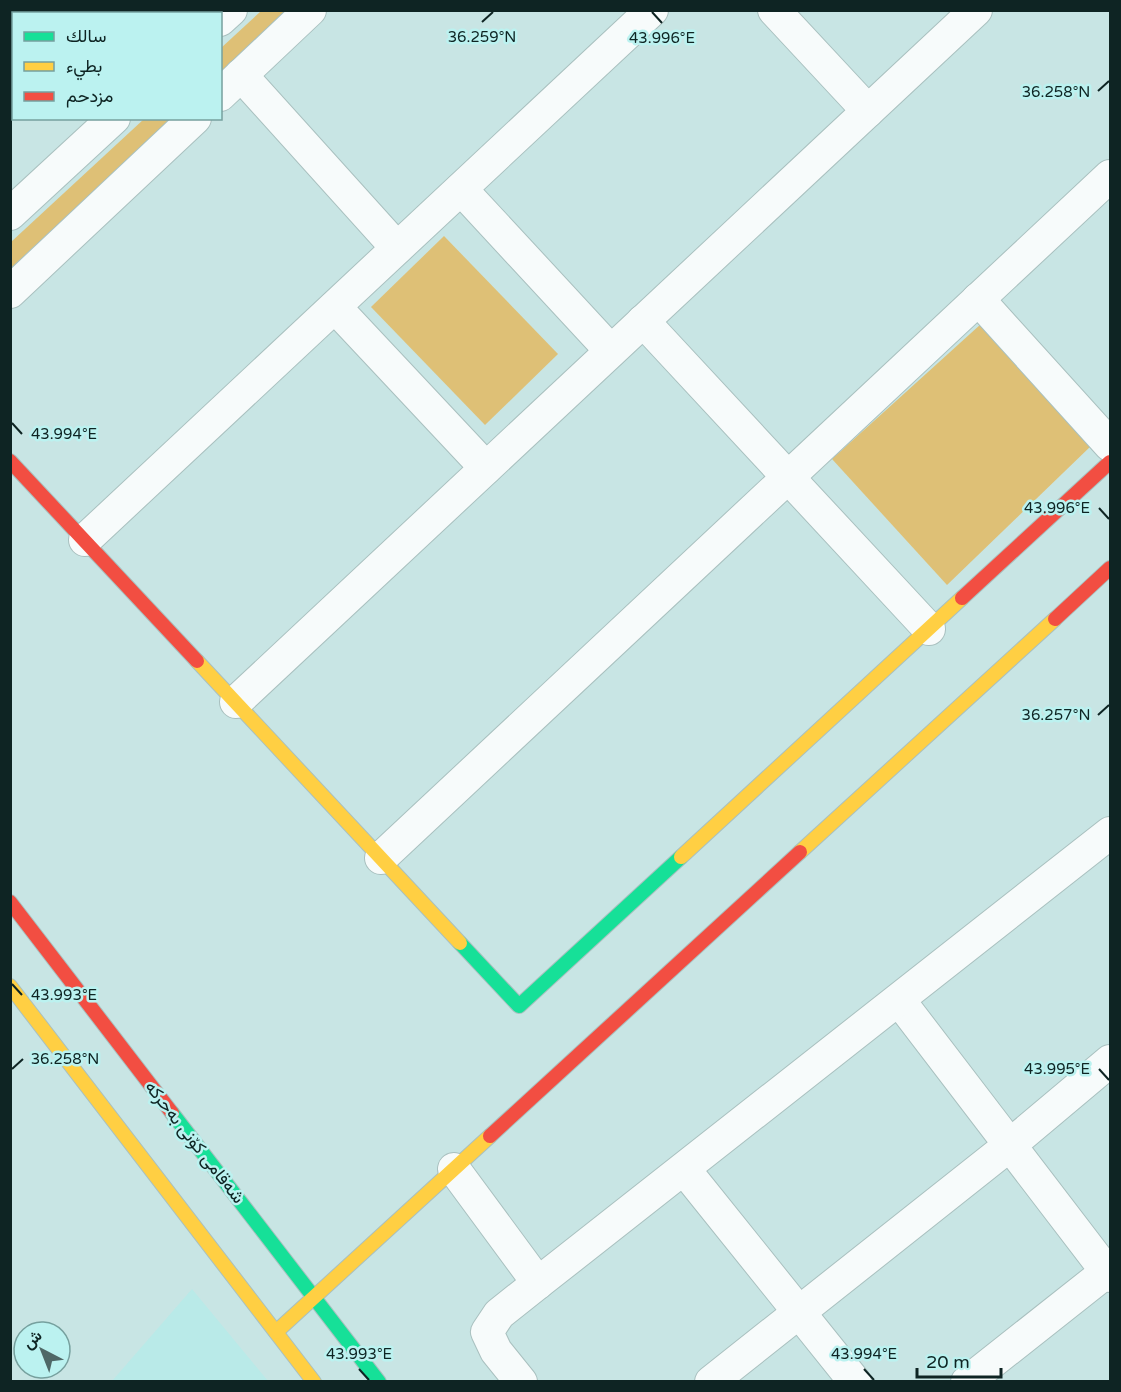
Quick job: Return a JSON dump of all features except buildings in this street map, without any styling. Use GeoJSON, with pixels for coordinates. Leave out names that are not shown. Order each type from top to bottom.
{"type":"FeatureCollection","features":[{"type":"Feature","properties":{"kind":"street"},"geometry":{"type":"LineString","coordinates":[[310,10],[231,85],[398,248]]}},
{"type":"Feature","properties":{"kind":"street"},"geometry":{"type":"LineString","coordinates":[[85,540],[652,10]]}},
{"type":"Feature","properties":{"kind":"street"},"geometry":{"type":"LineString","coordinates":[[774,10],[868,111]]}},
{"type":"Feature","properties":{"kind":"street"},"geometry":{"type":"LineString","coordinates":[[236,702],[976,10]]}},
{"type":"Feature","properties":{"kind":"street"},"geometry":{"type":"LineString","coordinates":[[10,214],[112,120]]}},
{"type":"Feature","properties":{"kind":"street"},"geometry":{"type":"LineString","coordinates":[[10,292],[193,120]]}},
{"type":"Feature","properties":{"kind":"street"},"geometry":{"type":"LineString","coordinates":[[381,858],[1110,176]]}},
{"type":"Feature","properties":{"kind":"street"},"geometry":{"type":"LineString","coordinates":[[461,189],[611,351]]}},
{"type":"Feature","properties":{"kind":"street"},"geometry":{"type":"LineString","coordinates":[[978,299],[1110,445]]}},
{"type":"Feature","properties":{"kind":"street"},"geometry":{"type":"LineString","coordinates":[[335,307],[486,468]]}},
{"type":"Feature","properties":{"kind":"street"},"geometry":{"type":"LineString","coordinates":[[643,321],[929,629]]}},
{"type":"Feature","properties":{"kind":"street"},"geometry":{"type":"LineString","coordinates":[[10,461],[519,1006],[1110,462]]}},
{"type":"Feature","properties":{"kind":"street"},"geometry":{"type":"LineString","coordinates":[[276,1332],[1110,568]]}},
{"type":"Feature","properties":{"kind":"street"},"geometry":{"type":"LineString","coordinates":[[521,1382],[496,1351],[487,1332],[499,1314],[1110,833]]}},
{"type":"Feature","properties":{"kind":"street","name":"شەقامی کۆنی بەحرکە"},"geometry":{"type":"LineString","coordinates":[[10,902],[379,1382]]}},
{"type":"Feature","properties":{"kind":"street"},"geometry":{"type":"LineString","coordinates":[[10,986],[315,1382]]}},
{"type":"Feature","properties":{"kind":"street"},"geometry":{"type":"LineString","coordinates":[[898,1000],[1109,1272],[967,1382]]}},
{"type":"Feature","properties":{"kind":"street"},"geometry":{"type":"LineString","coordinates":[[711,1382],[1010,1145],[1110,1061]]}},
{"type":"Feature","properties":{"kind":"street"},"geometry":{"type":"LineString","coordinates":[[454,1169],[538,1283]]}},
{"type":"Feature","properties":{"kind":"street"},"geometry":{"type":"LineString","coordinates":[[684,1169],[855,1382]]}},
{"type":"Feature","properties":{"kind":"shaded area"},"geometry":{"type":"Polygon","coordinates":[[[261,11],[287,11],[222,71],[222,47],[261,11]]]}},
{"type":"Feature","properties":{"kind":"shaded area"},"geometry":{"type":"Polygon","coordinates":[[[143,120],[170,120],[11,268],[11,242],[143,120]]]}},
{"type":"Feature","properties":{"kind":"shaded area"},"geometry":{"type":"Polygon","coordinates":[[[444,236],[558,354],[485,425],[371,307],[444,236]]]}},
{"type":"Feature","properties":{"kind":"shaded area"},"geometry":{"type":"Polygon","coordinates":[[[981,324],[1092,445],[947,585],[832,459],[981,324]]]}},
{"type":"Feature","properties":{"kind":"shaded area"},"geometry":{"type":"Polygon","coordinates":[[[192,1289],[268,1381],[112,1381],[192,1289]]]}},
{"type":"Feature","properties":{"kind":"traffic: fast"},"geometry":{"type":"LineString","coordinates":[[460,943],[519,1006],[681,857]]}},
{"type":"Feature","properties":{"kind":"traffic: fast"},"geometry":{"type":"LineString","coordinates":[[172,1113],[379,1382]]}},
{"type":"Feature","properties":{"kind":"traffic: slow"},"geometry":{"type":"LineString","coordinates":[[681,857],[962,598]]}},
{"type":"Feature","properties":{"kind":"traffic: slow"},"geometry":{"type":"LineString","coordinates":[[800,852],[1055,619]]}},
{"type":"Feature","properties":{"kind":"traffic: slow"},"geometry":{"type":"LineString","coordinates":[[197,661],[460,943]]}},
{"type":"Feature","properties":{"kind":"traffic: slow"},"geometry":{"type":"LineString","coordinates":[[10,986],[314,1382]]}},
{"type":"Feature","properties":{"kind":"traffic: slow"},"geometry":{"type":"LineString","coordinates":[[276,1332],[490,1136]]}},
{"type":"Feature","properties":{"kind":"traffic: jam"},"geometry":{"type":"LineString","coordinates":[[10,461],[197,661]]}},
{"type":"Feature","properties":{"kind":"traffic: jam"},"geometry":{"type":"LineString","coordinates":[[962,598],[1110,462]]}},
{"type":"Feature","properties":{"kind":"traffic: jam"},"geometry":{"type":"LineString","coordinates":[[1055,619],[1110,568]]}},
{"type":"Feature","properties":{"kind":"traffic: jam"},"geometry":{"type":"LineString","coordinates":[[490,1136],[800,852]]}},
{"type":"Feature","properties":{"kind":"traffic: jam"},"geometry":{"type":"LineString","coordinates":[[10,902],[172,1113]]}}]}
